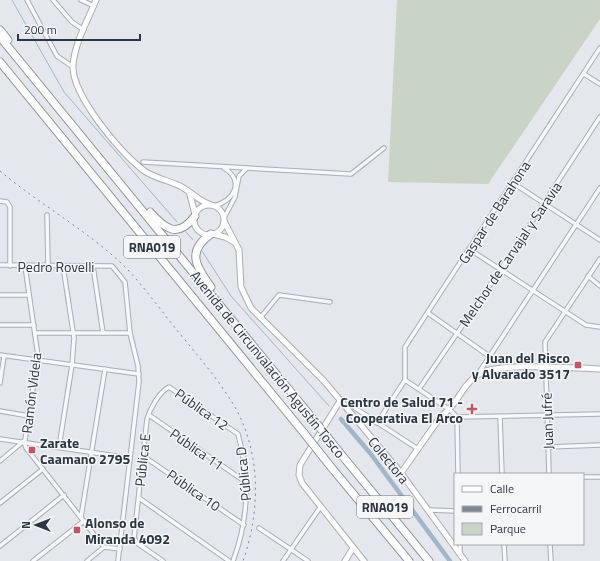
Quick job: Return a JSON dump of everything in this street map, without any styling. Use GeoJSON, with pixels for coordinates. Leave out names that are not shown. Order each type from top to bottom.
{"type":"FeatureCollection","features":[{"type":"Feature","properties":{"kind":"highway"},"geometry":{"type":"LineString","coordinates":[[0,30],[20,54],[40,86]]}},
{"type":"Feature","properties":{"kind":"highway","name":"Avenida de Circunvalación Agustín Tosco"},"geometry":{"type":"LineString","coordinates":[[0,37],[429,561]]}},
{"type":"Feature","properties":{"kind":"highway","name":"Avenida de Circunvalación Agustín Tosco"},"geometry":{"type":"LineString","coordinates":[[0,62],[409,561]]}},
{"type":"Feature","properties":{"kind":"highway"},"geometry":{"type":"LineString","coordinates":[[0,69],[27,102],[49,122]]}},
{"type":"Feature","properties":{"kind":"highway"},"geometry":{"type":"LineString","coordinates":[[52,101],[76,122],[162,225],[171,229],[179,229],[189,223],[195,215]]}},
{"type":"Feature","properties":{"kind":"highway"},"geometry":{"type":"LineString","coordinates":[[212,234],[198,245],[196,262],[203,276],[232,313],[245,337]]}},
{"type":"Feature","properties":{"kind":"main road"},"geometry":{"type":"LineString","coordinates":[[96,0],[77,48],[73,67],[76,84],[83,100],[131,159],[150,174],[182,187],[200,201],[221,210],[224,220],[219,230],[212,234]]}},
{"type":"Feature","properties":{"kind":"main road"},"geometry":{"type":"LineString","coordinates":[[189,192],[195,215],[195,223],[198,229],[204,233],[225,237],[235,242]]}},
{"type":"Feature","properties":{"kind":"main road"},"geometry":{"type":"LineString","coordinates":[[195,215],[201,208],[212,205]]}},
{"type":"Feature","properties":{"kind":"main road","name":"Colectora"},"geometry":{"type":"LineString","coordinates":[[224,220],[240,254],[240,281],[243,294],[251,308],[324,381],[401,473],[465,561]]}},
{"type":"Feature","properties":{"kind":"main road"},"geometry":{"type":"LineString","coordinates":[[401,473],[441,416],[450,410],[467,385],[478,374],[509,367],[600,369]]}},
{"type":"Feature","properties":{"kind":"main road"},"geometry":{"type":"LineString","coordinates":[[340,401],[298,471],[302,483],[322,506],[364,561]]}},
{"type":"Feature","properties":{"kind":"main road"},"geometry":{"type":"LineString","coordinates":[[344,561],[353,548]]}},
{"type":"Feature","properties":{"kind":"street"},"geometry":{"type":"LineString","coordinates":[[27,0],[57,56],[73,67]]}},
{"type":"Feature","properties":{"kind":"street"},"geometry":{"type":"LineString","coordinates":[[53,0],[72,22],[84,30]]}},
{"type":"Feature","properties":{"kind":"street"},"geometry":{"type":"LineString","coordinates":[[81,0],[94,6]]}},
{"type":"Feature","properties":{"kind":"street","name":"Gaspar de Barahona"},"geometry":{"type":"LineString","coordinates":[[405,380],[405,347],[600,48]]}},
{"type":"Feature","properties":{"kind":"street"},"geometry":{"type":"LineString","coordinates":[[584,74],[600,84]]}},
{"type":"Feature","properties":{"kind":"street","name":"Melchor de Carvajal y Saravia"},"geometry":{"type":"LineString","coordinates":[[419,390],[600,118]]}},
{"type":"Feature","properties":{"kind":"street"},"geometry":{"type":"LineString","coordinates":[[143,162],[351,174],[384,148]]}},
{"type":"Feature","properties":{"kind":"street"},"geometry":{"type":"LineString","coordinates":[[212,205],[230,199],[234,190],[232,176],[224,167]]}},
{"type":"Feature","properties":{"kind":"street"},"geometry":{"type":"LineString","coordinates":[[224,220],[235,197],[239,176],[248,168]]}},
{"type":"Feature","properties":{"kind":"street"},"geometry":{"type":"LineString","coordinates":[[513,183],[600,240]]}},
{"type":"Feature","properties":{"kind":"street"},"geometry":{"type":"LineString","coordinates":[[478,374],[600,188]]}},
{"type":"Feature","properties":{"kind":"street"},"geometry":{"type":"LineString","coordinates":[[0,201],[7,202],[10,205],[10,266]]}},
{"type":"Feature","properties":{"kind":"street"},"geometry":{"type":"LineString","coordinates":[[47,215],[48,266]]}},
{"type":"Feature","properties":{"kind":"street"},"geometry":{"type":"LineString","coordinates":[[470,249],[586,325],[600,327]]}},
{"type":"Feature","properties":{"kind":"street","name":"Juan Jufré"},"geometry":{"type":"LineString","coordinates":[[548,473],[545,342],[564,311],[600,259]]}},
{"type":"Feature","properties":{"kind":"street","name":"Pedro Rovelli"},"geometry":{"type":"LineString","coordinates":[[0,265],[113,267],[125,282],[130,333]]}},
{"type":"Feature","properties":{"kind":"street","name":"Ramón Videla"},"geometry":{"type":"LineString","coordinates":[[0,461],[24,442],[38,360],[25,266]]}},
{"type":"Feature","properties":{"kind":"street"},"geometry":{"type":"LineString","coordinates":[[59,448],[72,364],[73,333],[63,266]]}},
{"type":"Feature","properties":{"kind":"street"},"geometry":{"type":"LineString","coordinates":[[94,266],[103,333]]}},
{"type":"Feature","properties":{"kind":"street"},"geometry":{"type":"LineString","coordinates":[[588,276],[600,286]]}},
{"type":"Feature","properties":{"kind":"street"},"geometry":{"type":"LineString","coordinates":[[0,295],[29,295]]}},
{"type":"Feature","properties":{"kind":"street"},"geometry":{"type":"LineString","coordinates":[[260,318],[279,295],[330,302]]}},
{"type":"Feature","properties":{"kind":"street"},"geometry":{"type":"LineString","coordinates":[[428,313],[489,356]]}},
{"type":"Feature","properties":{"kind":"street"},"geometry":{"type":"LineString","coordinates":[[0,325],[34,325]]}},
{"type":"Feature","properties":{"kind":"street"},"geometry":{"type":"LineString","coordinates":[[35,333],[130,333],[139,374],[118,561]]}},
{"type":"Feature","properties":{"kind":"street"},"geometry":{"type":"LineString","coordinates":[[0,383],[2,355],[139,374]]}},
{"type":"Feature","properties":{"kind":"street"},"geometry":{"type":"LineString","coordinates":[[33,561],[83,519],[105,369]]}},
{"type":"Feature","properties":{"kind":"street"},"geometry":{"type":"LineString","coordinates":[[377,423],[405,380],[450,410],[457,417],[458,473]]}},
{"type":"Feature","properties":{"kind":"street","name":"Pública E"},"geometry":{"type":"LineString","coordinates":[[163,561],[137,543],[134,538],[149,414],[166,388]]}},
{"type":"Feature","properties":{"kind":"street","name":"Pública 12"},"geometry":{"type":"LineString","coordinates":[[166,388],[172,388],[238,434]]}},
{"type":"Feature","properties":{"kind":"street"},"geometry":{"type":"LineString","coordinates":[[355,408],[418,450]]}},
{"type":"Feature","properties":{"kind":"street"},"geometry":{"type":"LineString","coordinates":[[0,411],[29,416]]}},
{"type":"Feature","properties":{"kind":"street","name":"Pública 11"},"geometry":{"type":"LineString","coordinates":[[149,414],[247,483]]}},
{"type":"Feature","properties":{"kind":"street"},"geometry":{"type":"LineString","coordinates":[[457,417],[600,414]]}},
{"type":"Feature","properties":{"kind":"street"},"geometry":{"type":"LineString","coordinates":[[500,417],[502,473]]}},
{"type":"Feature","properties":{"kind":"street","name":"Pública D"},"geometry":{"type":"LineString","coordinates":[[232,561],[244,525],[247,506],[247,483],[238,434]]}},
{"type":"Feature","properties":{"kind":"street"},"geometry":{"type":"LineString","coordinates":[[0,439],[130,458]]}},
{"type":"Feature","properties":{"kind":"street"},"geometry":{"type":"LineString","coordinates":[[24,442],[43,469],[104,547]]}},
{"type":"Feature","properties":{"kind":"street"},"geometry":{"type":"LineString","coordinates":[[548,448],[600,445]]}},
{"type":"Feature","properties":{"kind":"street","name":"Pública 10"},"geometry":{"type":"LineString","coordinates":[[143,456],[244,525]]}},
{"type":"Feature","properties":{"kind":"street"},"geometry":{"type":"LineString","coordinates":[[0,503],[43,469]]}},
{"type":"Feature","properties":{"kind":"street"},"geometry":{"type":"LineString","coordinates":[[584,477],[600,477]]}},
{"type":"Feature","properties":{"kind":"street"},"geometry":{"type":"LineString","coordinates":[[0,546],[64,495]]}},
{"type":"Feature","properties":{"kind":"street"},"geometry":{"type":"LineString","coordinates":[[139,498],[229,561]]}},
{"type":"Feature","properties":{"kind":"street"},"geometry":{"type":"LineString","coordinates":[[283,561],[322,506]]}},
{"type":"Feature","properties":{"kind":"street"},"geometry":{"type":"LineString","coordinates":[[429,510],[454,511]]}},
{"type":"Feature","properties":{"kind":"street"},"geometry":{"type":"LineString","coordinates":[[259,528],[308,561]]}},
{"type":"Feature","properties":{"kind":"street"},"geometry":{"type":"LineString","coordinates":[[460,545],[460,554]]}},
{"type":"Feature","properties":{"kind":"street"},"geometry":{"type":"LineString","coordinates":[[504,545],[504,561]]}},
{"type":"Feature","properties":{"kind":"street"},"geometry":{"type":"LineString","coordinates":[[550,545],[551,561]]}},
{"type":"Feature","properties":{"kind":"street"},"geometry":{"type":"LineString","coordinates":[[86,561],[104,547],[120,548]]}},
{"type":"Feature","properties":{"kind":"green space"},"geometry":{"type":"Polygon","coordinates":[[[397,0],[600,0],[600,19],[488,184],[388,182],[397,0]]]}},
{"type":"Feature","properties":{"kind":"waterway"},"geometry":{"type":"LineString","coordinates":[[12,0],[64,92],[177,222]]}},
{"type":"Feature","properties":{"kind":"waterway"},"geometry":{"type":"LineString","coordinates":[[186,232],[193,240]]}},
{"type":"Feature","properties":{"kind":"waterway"},"geometry":{"type":"LineString","coordinates":[[202,251],[231,296],[329,406]]}},
{"type":"Feature","properties":{"kind":"waterway"},"geometry":{"type":"LineString","coordinates":[[341,419],[370,453],[450,561]]}},
{"type":"Feature","properties":{"kind":"railway"},"geometry":{"type":"LineString","coordinates":[[0,171],[91,238],[120,262],[135,278],[210,370],[228,396],[239,415],[247,434],[255,476],[253,519],[243,561]]}},
{"type":"Feature","properties":{"kind":"place","name":"Juan del Risco y Alvarado 3517"},"geometry":{"type":"Point","coordinates":[578,365]}},
{"type":"Feature","properties":{"kind":"place","name":"Centro de Salud 71 - Cooperativa El Arco"},"geometry":{"type":"Point","coordinates":[472,409]}},
{"type":"Feature","properties":{"kind":"place","name":"Zarate Caamano 2795"},"geometry":{"type":"Point","coordinates":[32,450]}},
{"type":"Feature","properties":{"kind":"place","name":"Alonso de Miranda 4092"},"geometry":{"type":"Point","coordinates":[77,530]}}]}
